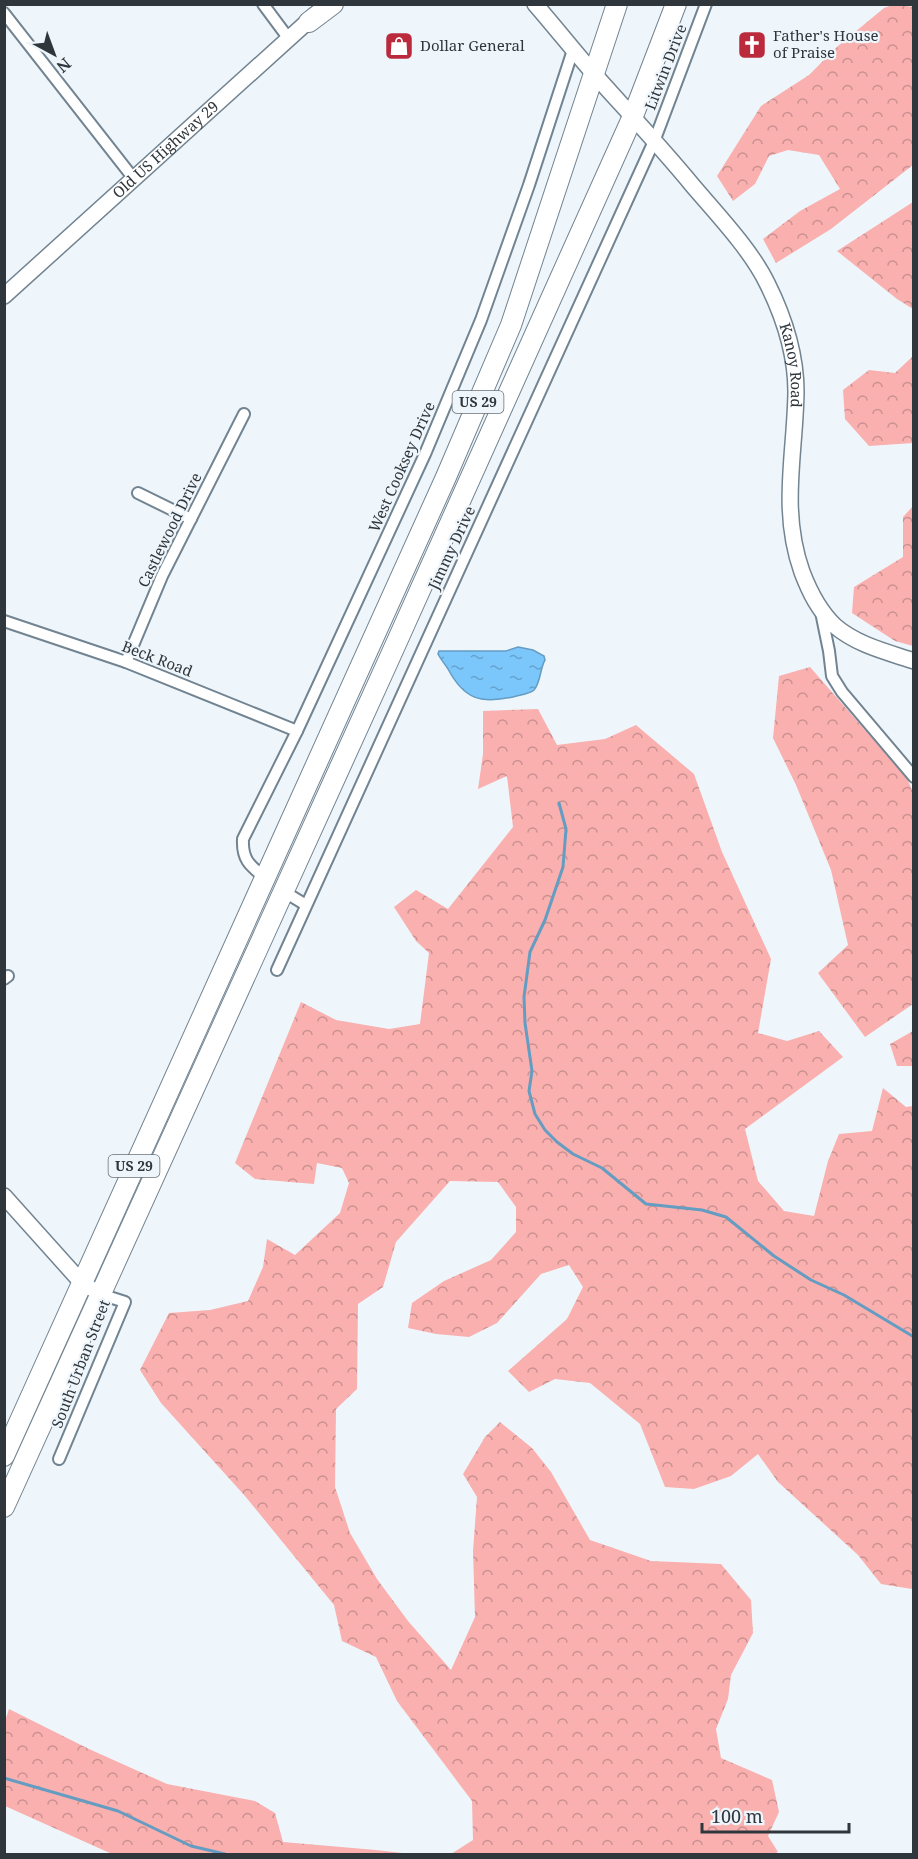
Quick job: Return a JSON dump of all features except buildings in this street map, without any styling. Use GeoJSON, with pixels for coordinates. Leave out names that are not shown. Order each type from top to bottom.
{"type":"FeatureCollection","features":[{"type":"Feature","properties":{"kind":"highway"},"geometry":{"type":"LineString","coordinates":[[309,22],[333,4]]}},
{"type":"Feature","properties":{"kind":"highway","name":"US 29"},"geometry":{"type":"LineString","coordinates":[[4,1456],[446,477],[506,336],[617,4]]}},
{"type":"Feature","properties":{"kind":"highway","name":"US 29"},"geometry":{"type":"LineString","coordinates":[[4,1507],[633,116],[676,4]]}},
{"type":"Feature","properties":{"kind":"street"},"geometry":{"type":"LineString","coordinates":[[262,4],[289,39]]}},
{"type":"Feature","properties":{"kind":"street","name":"Old US Highway 29"},"geometry":{"type":"LineString","coordinates":[[6,290],[309,22],[324,4]]}},
{"type":"Feature","properties":{"kind":"street","name":"Kanoy Road"},"geometry":{"type":"LineString","coordinates":[[535,4],[594,74],[654,139],[730,230],[766,280],[781,312],[792,357],[796,391],[789,497],[792,536],[808,589],[821,611],[836,627],[875,648],[914,661]]}},
{"type":"Feature","properties":{"kind":"street","name":"Litwin Drive"},"geometry":{"type":"LineString","coordinates":[[654,139],[706,4]]}},
{"type":"Feature","properties":{"kind":"street"},"geometry":{"type":"LineString","coordinates":[[4,13],[134,179]]}},
{"type":"Feature","properties":{"kind":"street","name":"West Cooksey Drive"},"geometry":{"type":"LineString","coordinates":[[264,877],[250,866],[243,852],[243,838],[297,731],[425,454],[481,320],[529,185],[573,50]]}},
{"type":"Feature","properties":{"kind":"street","name":"Jimmy Drive"},"geometry":{"type":"LineString","coordinates":[[278,969],[654,139]]}},
{"type":"Feature","properties":{"kind":"street","name":"Castlewood Drive"},"geometry":{"type":"LineString","coordinates":[[126,662],[162,576],[244,414]]}},
{"type":"Feature","properties":{"kind":"street"},"geometry":{"type":"LineString","coordinates":[[138,492],[191,519]]}},
{"type":"Feature","properties":{"kind":"street"},"geometry":{"type":"LineString","coordinates":[[821,611],[830,651],[832,676],[842,692],[914,777]]}},
{"type":"Feature","properties":{"kind":"street","name":"Beck Road"},"geometry":{"type":"LineString","coordinates":[[4,621],[126,662],[297,731]]}},
{"type":"Feature","properties":{"kind":"street"},"geometry":{"type":"LineString","coordinates":[[284,891],[306,905]]}},
{"type":"Feature","properties":{"kind":"street"},"geometry":{"type":"LineString","coordinates":[[4,1196],[82,1283],[100,1294]]}},
{"type":"Feature","properties":{"kind":"street","name":"South Urban Street"},"geometry":{"type":"LineString","coordinates":[[59,1459],[124,1302],[100,1294]]}},
{"type":"Feature","properties":{"kind":"green space"},"geometry":{"type":"Polygon","coordinates":[[[895,4],[913,7],[913,165],[831,229],[776,263],[763,239],[800,211],[840,189],[819,155],[788,150],[769,156],[755,184],[733,201],[717,176],[761,106],[809,75],[838,46],[884,8],[895,4]]]}},
{"type":"Feature","properties":{"kind":"green space"},"geometry":{"type":"Polygon","coordinates":[[[913,202],[913,309],[837,251],[913,202]]]}},
{"type":"Feature","properties":{"kind":"green space"},"geometry":{"type":"Polygon","coordinates":[[[913,356],[913,443],[869,446],[845,419],[843,390],[869,370],[895,373],[913,356]]]}},
{"type":"Feature","properties":{"kind":"green space"},"geometry":{"type":"Polygon","coordinates":[[[913,506],[913,646],[895,641],[852,613],[854,587],[903,557],[903,517],[913,506]]]}},
{"type":"Feature","properties":{"kind":"green space"},"geometry":{"type":"Polygon","coordinates":[[[810,667],[907,778],[913,793],[913,1004],[865,1037],[818,973],[848,945],[831,870],[796,785],[773,738],[779,676],[810,667]]]}},
{"type":"Feature","properties":{"kind":"green space"},"geometry":{"type":"Polygon","coordinates":[[[538,709],[557,745],[605,739],[636,725],[694,774],[722,852],[771,959],[758,1033],[787,1041],[819,1031],[843,1057],[745,1129],[758,1181],[784,1211],[814,1216],[828,1161],[839,1134],[872,1131],[883,1088],[906,1107],[913,1106],[913,1588],[881,1584],[858,1555],[778,1482],[758,1454],[731,1476],[694,1489],[665,1487],[640,1424],[590,1383],[555,1379],[529,1392],[508,1371],[567,1319],[583,1287],[569,1265],[541,1274],[497,1323],[469,1337],[436,1334],[408,1328],[412,1303],[444,1281],[491,1260],[516,1232],[516,1207],[498,1182],[450,1181],[396,1242],[383,1287],[358,1304],[357,1389],[336,1409],[335,1487],[350,1533],[377,1579],[408,1621],[451,1670],[475,1617],[473,1551],[477,1497],[463,1474],[485,1437],[500,1422],[532,1448],[551,1472],[590,1540],[651,1561],[721,1564],[751,1600],[753,1633],[731,1675],[728,1699],[716,1729],[721,1758],[772,1780],[779,1812],[768,1836],[778,1852],[774,1854],[451,1854],[473,1840],[472,1801],[397,1701],[376,1657],[342,1641],[334,1605],[245,1496],[161,1403],[140,1370],[169,1313],[210,1310],[248,1301],[263,1267],[267,1239],[295,1255],[340,1213],[349,1183],[342,1168],[317,1163],[314,1184],[255,1179],[235,1163],[301,1002],[336,1020],[389,1029],[420,1024],[429,953],[416,941],[394,907],[416,890],[448,909],[513,827],[507,776],[478,789],[483,754],[483,711],[538,709]]]}},
{"type":"Feature","properties":{"kind":"green space"},"geometry":{"type":"Polygon","coordinates":[[[913,1031],[913,1066],[897,1066],[890,1044],[913,1031]]]}},
{"type":"Feature","properties":{"kind":"green space"},"geometry":{"type":"Polygon","coordinates":[[[9,1709],[89,1749],[167,1784],[255,1801],[275,1813],[283,1842],[411,1854],[112,1854],[5,1806],[4,1724],[9,1709]]]}},
{"type":"Feature","properties":{"kind":"water"},"geometry":{"type":"Polygon","coordinates":[[[518,647],[533,650],[544,656],[545,660],[536,687],[524,694],[491,700],[474,697],[460,687],[438,654],[439,651],[506,651],[518,647]]]}},
{"type":"Feature","properties":{"kind":"waterway"},"geometry":{"type":"LineString","coordinates":[[559,803],[566,829],[563,867],[545,920],[530,952],[524,997],[525,1023],[532,1071],[529,1091],[535,1114],[545,1130],[573,1154],[602,1168],[646,1204],[702,1210],[726,1217],[774,1256],[811,1280],[844,1295],[914,1337]]}},
{"type":"Feature","properties":{"kind":"waterway"},"geometry":{"type":"LineString","coordinates":[[4,1778],[118,1811],[191,1846],[225,1854]]}},
{"type":"Feature","properties":{"kind":"place","name":"Father's House of Praise"},"geometry":{"type":"Point","coordinates":[752,45]}},
{"type":"Feature","properties":{"kind":"place","name":"Dollar General"},"geometry":{"type":"Point","coordinates":[399,46]}}]}
